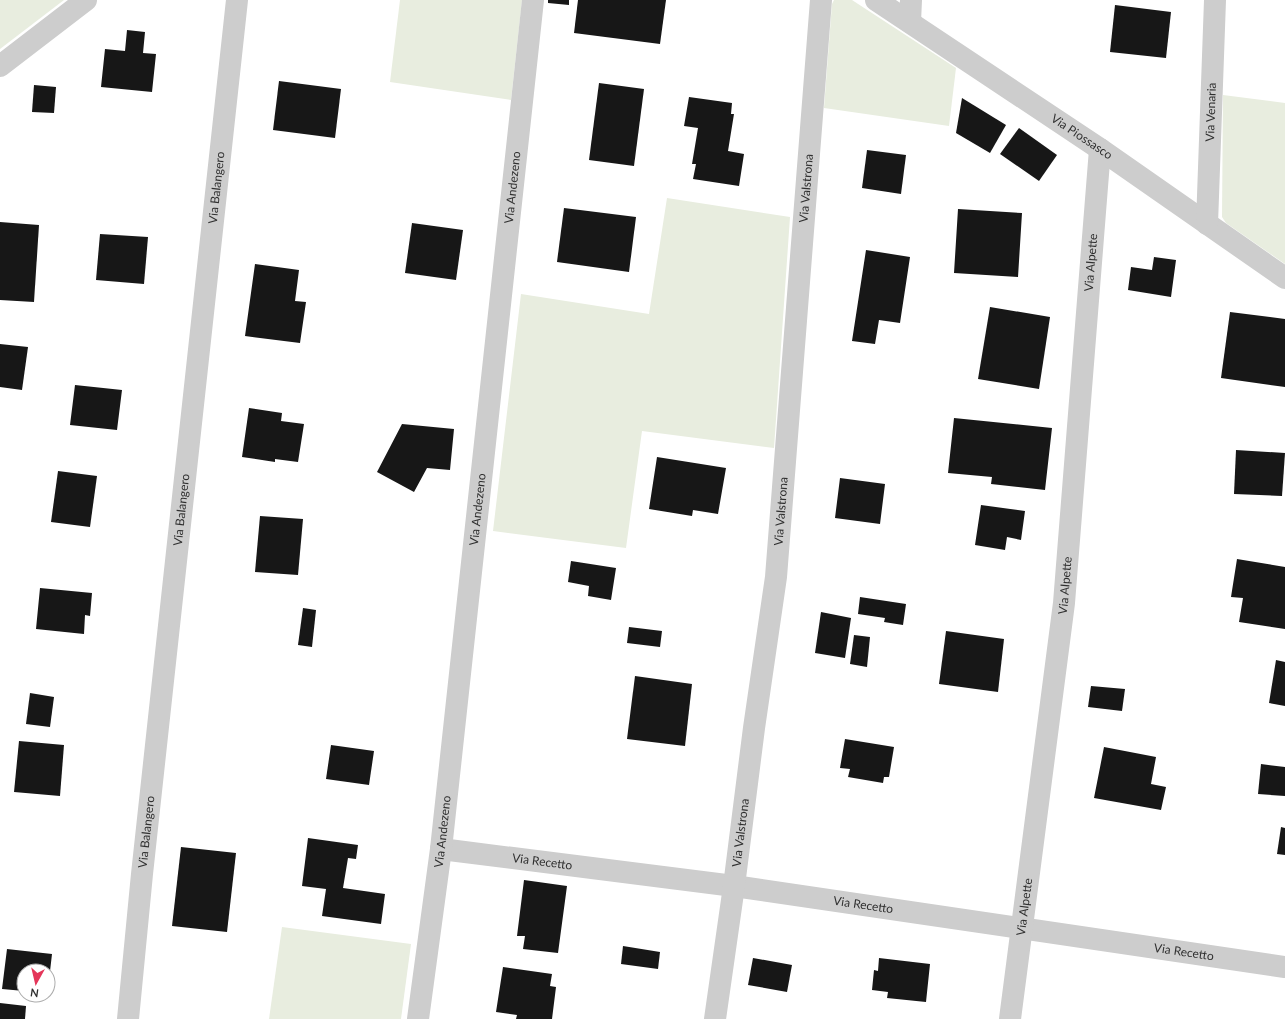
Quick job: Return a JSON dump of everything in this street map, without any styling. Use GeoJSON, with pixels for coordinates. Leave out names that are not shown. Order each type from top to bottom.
{"type":"FeatureCollection","features":[{"type":"Feature","properties":{"kind":"street"},"geometry":{"type":"LineString","coordinates":[[0,66],[86,0]]}},
{"type":"Feature","properties":{"kind":"street","name":"Via Balangero"},"geometry":{"type":"LineString","coordinates":[[128,1019],[142,874],[237,0]]}},
{"type":"Feature","properties":{"kind":"street","name":"Via Andezeno"},"geometry":{"type":"LineString","coordinates":[[418,1019],[441,849],[533,0]]}},
{"type":"Feature","properties":{"kind":"street","name":"Via Valstrona"},"geometry":{"type":"LineString","coordinates":[[715,1019],[776,577],[821,0]]}},
{"type":"Feature","properties":{"kind":"street","name":"Via Piossasco"},"geometry":{"type":"LineString","coordinates":[[876,0],[1100,149],[1285,278]]}},
{"type":"Feature","properties":{"kind":"street"},"geometry":{"type":"LineString","coordinates":[[910,22],[911,0]]}},
{"type":"Feature","properties":{"kind":"street","name":"Via Venaria"},"geometry":{"type":"LineString","coordinates":[[1207,224],[1214,0]]}},
{"type":"Feature","properties":{"kind":"street","name":"Via Alpette"},"geometry":{"type":"LineString","coordinates":[[1010,1019],[1064,603],[1100,149]]}},
{"type":"Feature","properties":{"kind":"street","name":"Via Recetto"},"geometry":{"type":"LineString","coordinates":[[441,849],[734,886],[1285,967]]}},
{"type":"Feature","properties":{"kind":"shaded area"},"geometry":{"type":"Polygon","coordinates":[[[0,0],[64,0],[0,49],[0,0]]]}},
{"type":"Feature","properties":{"kind":"shaded area"},"geometry":{"type":"Polygon","coordinates":[[[400,0],[522,0],[511,100],[390,82],[400,0]]]}},
{"type":"Feature","properties":{"kind":"shaded area"},"geometry":{"type":"Polygon","coordinates":[[[834,0],[852,0],[956,68],[949,126],[824,108],[832,4],[834,0]]]}},
{"type":"Feature","properties":{"kind":"shaded area"},"geometry":{"type":"Polygon","coordinates":[[[1223,95],[1285,103],[1285,264],[1226,223],[1222,217],[1223,95]]]}},
{"type":"Feature","properties":{"kind":"shaded area"},"geometry":{"type":"Polygon","coordinates":[[[667,198],[790,217],[774,448],[642,431],[626,548],[493,531],[521,294],[649,314],[667,198]]]}},
{"type":"Feature","properties":{"kind":"shaded area"},"geometry":{"type":"Polygon","coordinates":[[[282,927],[411,944],[401,1019],[269,1019],[282,927]]]}},
{"type":"Feature","properties":{"kind":"building"},"geometry":{"type":"Polygon","coordinates":[[[548,0],[569,0],[569,5],[548,3],[548,0]]]}},
{"type":"Feature","properties":{"kind":"building"},"geometry":{"type":"Polygon","coordinates":[[[578,0],[666,0],[660,44],[574,33],[578,0]]]}},
{"type":"Feature","properties":{"kind":"building"},"geometry":{"type":"Polygon","coordinates":[[[1115,5],[1171,12],[1166,58],[1110,52],[1115,5]]]}},
{"type":"Feature","properties":{"kind":"building"},"geometry":{"type":"Polygon","coordinates":[[[127,30],[145,32],[143,53],[156,54],[152,92],[101,87],[105,49],[125,51],[127,30]]]}},
{"type":"Feature","properties":{"kind":"building"},"geometry":{"type":"Polygon","coordinates":[[[279,81],[341,89],[335,138],[273,130],[279,81]]]}},
{"type":"Feature","properties":{"kind":"building"},"geometry":{"type":"Polygon","coordinates":[[[599,83],[644,89],[634,166],[589,160],[599,83]]]}},
{"type":"Feature","properties":{"kind":"building"},"geometry":{"type":"Polygon","coordinates":[[[34,85],[56,87],[54,113],[32,112],[34,85]]]}},
{"type":"Feature","properties":{"kind":"building"},"geometry":{"type":"Polygon","coordinates":[[[689,97],[732,103],[731,114],[734,114],[728,151],[744,154],[739,186],[693,179],[696,164],[692,164],[698,128],[684,126],[689,97]]]}},
{"type":"Feature","properties":{"kind":"building"},"geometry":{"type":"Polygon","coordinates":[[[962,98],[1006,125],[990,153],[956,133],[962,98]]]}},
{"type":"Feature","properties":{"kind":"building"},"geometry":{"type":"Polygon","coordinates":[[[1019,128],[1057,155],[1039,181],[1000,154],[1019,128]]]}},
{"type":"Feature","properties":{"kind":"building"},"geometry":{"type":"Polygon","coordinates":[[[867,150],[906,155],[901,194],[862,188],[867,150]]]}},
{"type":"Feature","properties":{"kind":"building"},"geometry":{"type":"Polygon","coordinates":[[[564,208],[636,217],[629,272],[557,262],[564,208]]]}},
{"type":"Feature","properties":{"kind":"building"},"geometry":{"type":"Polygon","coordinates":[[[958,209],[1022,213],[1018,277],[954,273],[958,209]]]}},
{"type":"Feature","properties":{"kind":"building"},"geometry":{"type":"Polygon","coordinates":[[[0,222],[39,225],[34,302],[0,300],[0,222]]]}},
{"type":"Feature","properties":{"kind":"building"},"geometry":{"type":"Polygon","coordinates":[[[412,223],[463,230],[456,280],[405,273],[412,223]]]}},
{"type":"Feature","properties":{"kind":"building"},"geometry":{"type":"Polygon","coordinates":[[[100,234],[148,237],[144,284],[96,280],[100,234]]]}},
{"type":"Feature","properties":{"kind":"building"},"geometry":{"type":"Polygon","coordinates":[[[866,250],[910,257],[900,323],[879,320],[875,344],[852,341],[866,250]]]}},
{"type":"Feature","properties":{"kind":"building"},"geometry":{"type":"Polygon","coordinates":[[[1154,257],[1176,260],[1171,297],[1128,290],[1131,267],[1152,270],[1154,257]]]}},
{"type":"Feature","properties":{"kind":"building"},"geometry":{"type":"Polygon","coordinates":[[[255,264],[299,270],[295,301],[306,302],[300,343],[245,336],[255,264]]]}},
{"type":"Feature","properties":{"kind":"building"},"geometry":{"type":"Polygon","coordinates":[[[990,307],[1050,317],[1039,389],[978,379],[990,307]]]}},
{"type":"Feature","properties":{"kind":"building"},"geometry":{"type":"Polygon","coordinates":[[[1230,312],[1285,319],[1285,387],[1221,378],[1230,312]]]}},
{"type":"Feature","properties":{"kind":"building"},"geometry":{"type":"Polygon","coordinates":[[[0,344],[28,347],[22,390],[0,387],[0,344]]]}},
{"type":"Feature","properties":{"kind":"building"},"geometry":{"type":"Polygon","coordinates":[[[75,385],[122,390],[117,430],[70,425],[75,385]]]}},
{"type":"Feature","properties":{"kind":"building"},"geometry":{"type":"Polygon","coordinates":[[[249,408],[282,413],[281,421],[304,424],[298,462],[275,459],[275,462],[242,457],[249,408]]]}},
{"type":"Feature","properties":{"kind":"building"},"geometry":{"type":"Polygon","coordinates":[[[954,418],[1052,428],[1045,490],[991,484],[992,477],[948,473],[954,418]]]}},
{"type":"Feature","properties":{"kind":"building"},"geometry":{"type":"Polygon","coordinates":[[[402,424],[454,429],[450,470],[427,468],[414,492],[377,472],[402,424]]]}},
{"type":"Feature","properties":{"kind":"building"},"geometry":{"type":"Polygon","coordinates":[[[1236,450],[1285,453],[1282,496],[1234,494],[1236,450]]]}},
{"type":"Feature","properties":{"kind":"building"},"geometry":{"type":"Polygon","coordinates":[[[657,457],[726,468],[718,514],[693,510],[692,516],[649,509],[657,457]]]}},
{"type":"Feature","properties":{"kind":"building"},"geometry":{"type":"Polygon","coordinates":[[[58,471],[97,476],[90,527],[51,522],[58,471]]]}},
{"type":"Feature","properties":{"kind":"building"},"geometry":{"type":"Polygon","coordinates":[[[840,478],[885,484],[880,524],[835,518],[840,478]]]}},
{"type":"Feature","properties":{"kind":"building"},"geometry":{"type":"Polygon","coordinates":[[[981,505],[1025,511],[1021,540],[1007,537],[1005,550],[975,545],[981,505]]]}},
{"type":"Feature","properties":{"kind":"building"},"geometry":{"type":"Polygon","coordinates":[[[260,516],[303,519],[298,575],[255,572],[260,516]]]}},
{"type":"Feature","properties":{"kind":"building"},"geometry":{"type":"Polygon","coordinates":[[[1237,559],[1285,567],[1285,629],[1239,622],[1243,598],[1231,597],[1237,559]]]}},
{"type":"Feature","properties":{"kind":"building"},"geometry":{"type":"Polygon","coordinates":[[[571,561],[616,568],[611,600],[588,596],[589,586],[568,582],[571,561]]]}},
{"type":"Feature","properties":{"kind":"building"},"geometry":{"type":"Polygon","coordinates":[[[40,588],[92,593],[90,616],[85,615],[84,634],[36,629],[40,588]]]}},
{"type":"Feature","properties":{"kind":"building"},"geometry":{"type":"Polygon","coordinates":[[[860,597],[906,604],[903,625],[884,622],[885,618],[858,614],[860,597]]]}},
{"type":"Feature","properties":{"kind":"building"},"geometry":{"type":"Polygon","coordinates":[[[303,608],[316,610],[312,647],[298,645],[303,608]]]}},
{"type":"Feature","properties":{"kind":"building"},"geometry":{"type":"Polygon","coordinates":[[[821,612],[851,618],[845,658],[815,653],[821,612]]]}},
{"type":"Feature","properties":{"kind":"building"},"geometry":{"type":"Polygon","coordinates":[[[629,627],[662,631],[660,647],[627,643],[629,627]]]}},
{"type":"Feature","properties":{"kind":"building"},"geometry":{"type":"Polygon","coordinates":[[[946,631],[1004,639],[998,692],[939,684],[946,631]]]}},
{"type":"Feature","properties":{"kind":"building"},"geometry":{"type":"Polygon","coordinates":[[[854,635],[870,637],[867,667],[850,664],[854,635]]]}},
{"type":"Feature","properties":{"kind":"building"},"geometry":{"type":"Polygon","coordinates":[[[1276,660],[1285,662],[1285,706],[1269,703],[1276,660]]]}},
{"type":"Feature","properties":{"kind":"building"},"geometry":{"type":"Polygon","coordinates":[[[635,676],[692,684],[685,746],[627,739],[635,676]]]}},
{"type":"Feature","properties":{"kind":"building"},"geometry":{"type":"Polygon","coordinates":[[[1091,686],[1125,689],[1122,711],[1088,707],[1091,686]]]}},
{"type":"Feature","properties":{"kind":"building"},"geometry":{"type":"Polygon","coordinates":[[[30,693],[54,697],[50,727],[26,724],[30,693]]]}},
{"type":"Feature","properties":{"kind":"building"},"geometry":{"type":"Polygon","coordinates":[[[845,739],[894,747],[889,777],[884,777],[883,783],[848,777],[850,769],[840,768],[845,739]]]}},
{"type":"Feature","properties":{"kind":"building"},"geometry":{"type":"Polygon","coordinates":[[[19,741],[64,745],[60,796],[14,792],[19,741]]]}},
{"type":"Feature","properties":{"kind":"building"},"geometry":{"type":"Polygon","coordinates":[[[331,745],[374,751],[369,785],[326,779],[331,745]]]}},
{"type":"Feature","properties":{"kind":"building"},"geometry":{"type":"Polygon","coordinates":[[[1104,747],[1156,757],[1151,784],[1166,787],[1161,810],[1094,798],[1104,747]]]}},
{"type":"Feature","properties":{"kind":"building"},"geometry":{"type":"Polygon","coordinates":[[[1261,764],[1285,767],[1285,796],[1258,794],[1261,764]]]}},
{"type":"Feature","properties":{"kind":"building"},"geometry":{"type":"Polygon","coordinates":[[[1281,827],[1285,828],[1285,855],[1277,854],[1281,827]]]}},
{"type":"Feature","properties":{"kind":"building"},"geometry":{"type":"Polygon","coordinates":[[[308,838],[358,845],[356,859],[348,858],[343,888],[385,894],[381,924],[322,916],[326,889],[302,886],[308,838]]]}},
{"type":"Feature","properties":{"kind":"building"},"geometry":{"type":"Polygon","coordinates":[[[181,847],[236,853],[227,932],[172,926],[181,847]]]}},
{"type":"Feature","properties":{"kind":"building"},"geometry":{"type":"Polygon","coordinates":[[[524,880],[567,886],[558,953],[523,949],[525,936],[517,936],[524,880]]]}},
{"type":"Feature","properties":{"kind":"building"},"geometry":{"type":"Polygon","coordinates":[[[623,946],[660,952],[658,969],[621,964],[623,946]]]}},
{"type":"Feature","properties":{"kind":"building"},"geometry":{"type":"Polygon","coordinates":[[[7,949],[52,954],[51,963],[16,963],[16,990],[2,989],[7,949]]]}},
{"type":"Feature","properties":{"kind":"building"},"geometry":{"type":"Polygon","coordinates":[[[753,958],[792,965],[787,992],[748,985],[753,958]]]}},
{"type":"Feature","properties":{"kind":"building"},"geometry":{"type":"Polygon","coordinates":[[[879,958],[930,964],[926,1002],[887,998],[888,992],[872,990],[874,970],[878,971],[879,958]]]}},
{"type":"Feature","properties":{"kind":"building"},"geometry":{"type":"Polygon","coordinates":[[[503,967],[552,974],[550,986],[556,987],[552,1019],[516,1019],[517,1015],[496,1012],[503,967]]]}},
{"type":"Feature","properties":{"kind":"building"},"geometry":{"type":"Polygon","coordinates":[[[0,1003],[26,1006],[25,1019],[0,1019],[0,1003]]]}}]}
